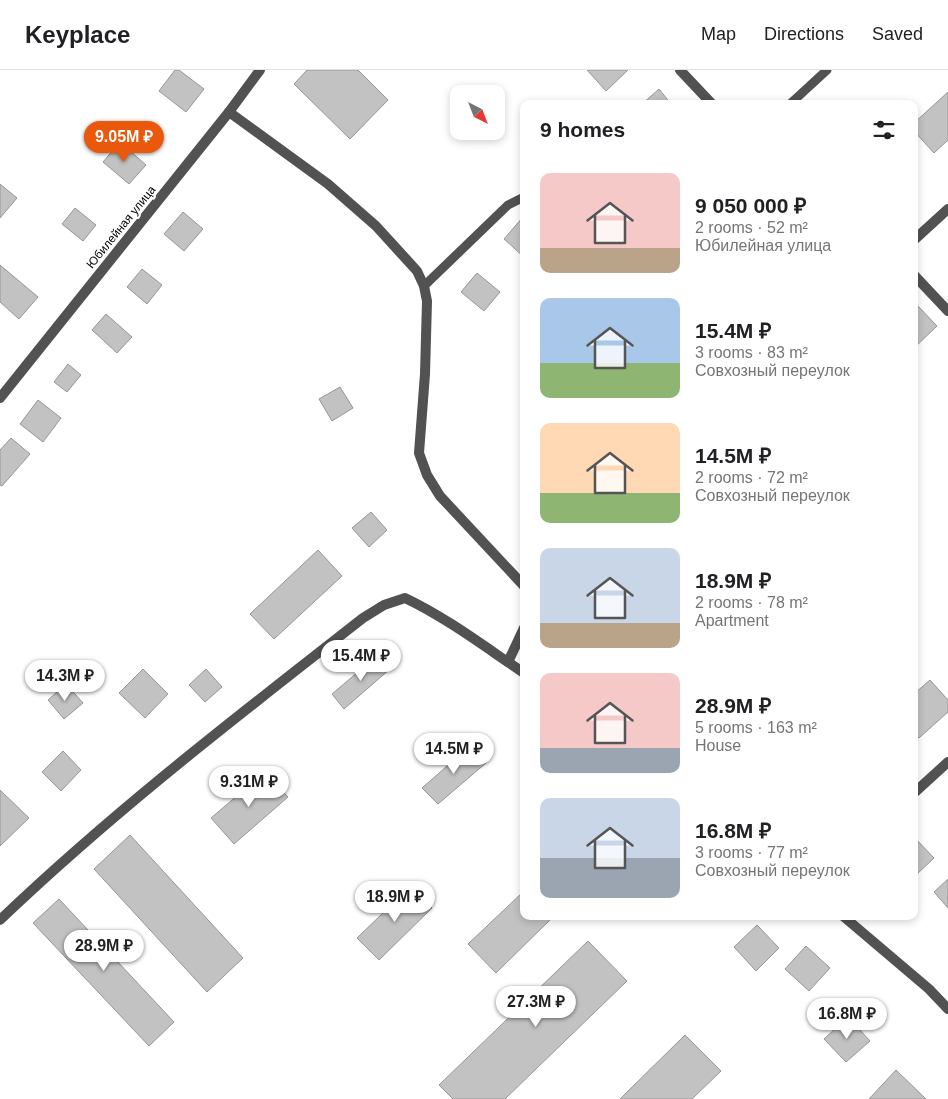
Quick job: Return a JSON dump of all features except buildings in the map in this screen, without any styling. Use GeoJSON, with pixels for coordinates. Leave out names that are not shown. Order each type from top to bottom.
{"type":"FeatureCollection","features":[{"type":"Feature","properties":{"kind":"street","name":"Юбилейная улица"},"geometry":{"type":"LineString","coordinates":[[0,398],[229,112],[260,70]]}},
{"type":"Feature","properties":{"kind":"street"},"geometry":{"type":"LineString","coordinates":[[680,70],[708,100]]}},
{"type":"Feature","properties":{"kind":"street"},"geometry":{"type":"LineString","coordinates":[[229,112],[328,184],[376,226],[417,271],[424,286],[427,301],[425,374],[419,453],[427,475],[440,496],[520,582]]}},
{"type":"Feature","properties":{"kind":"street"},"geometry":{"type":"LineString","coordinates":[[918,236],[948,209]]}},
{"type":"Feature","properties":{"kind":"street"},"geometry":{"type":"LineString","coordinates":[[918,279],[948,311]]}},
{"type":"Feature","properties":{"kind":"street"},"geometry":{"type":"LineString","coordinates":[[0,920],[47,875],[182,760],[363,618],[384,605],[405,598],[474,638],[520,670]]}},
{"type":"Feature","properties":{"kind":"street"},"geometry":{"type":"LineString","coordinates":[[508,662],[520,636]]}},
{"type":"Feature","properties":{"kind":"street"},"geometry":{"type":"LineString","coordinates":[[918,789],[948,762]]}},
{"type":"Feature","properties":{"kind":"street"},"geometry":{"type":"LineString","coordinates":[[848,920],[929,989],[948,1009]]}},
{"type":"Feature","properties":{"kind":"lane"},"geometry":{"type":"LineString","coordinates":[[794,100],[827,70]]}},
{"type":"Feature","properties":{"kind":"lane"},"geometry":{"type":"LineString","coordinates":[[424,286],[508,205],[520,199]]}}]}
